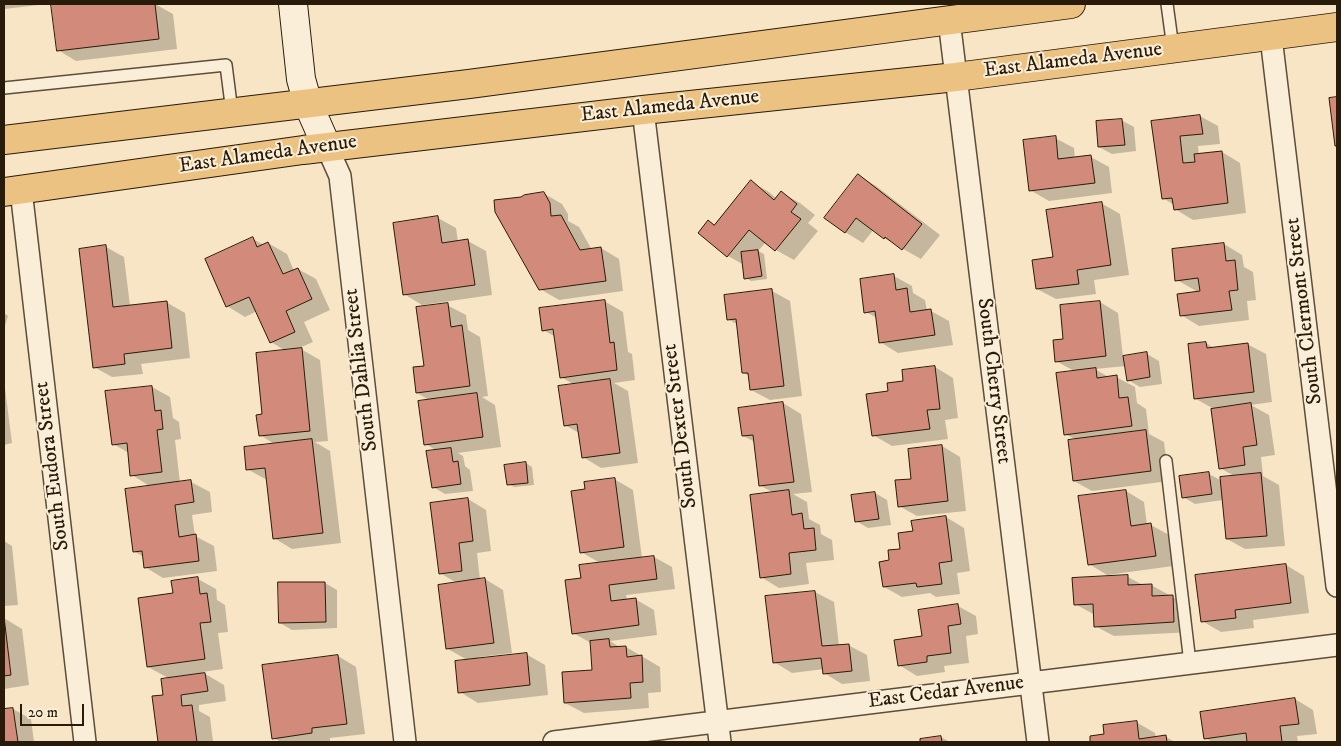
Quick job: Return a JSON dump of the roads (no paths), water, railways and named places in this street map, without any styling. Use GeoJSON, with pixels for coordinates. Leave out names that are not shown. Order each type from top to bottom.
{"type":"FeatureCollection","features":[{"type":"Feature","properties":{"kind":"main road","name":"East Alameda Avenue"},"geometry":{"type":"LineString","coordinates":[[4,140],[469,84],[1071,4]]}},
{"type":"Feature","properties":{"kind":"main road","name":"East Alameda Avenue"},"geometry":{"type":"LineString","coordinates":[[12,191],[327,147],[643,110],[956,77],[1337,27]]}},
{"type":"Feature","properties":{"kind":"street","name":"South Dahlia Street"},"geometry":{"type":"LineString","coordinates":[[293,4],[301,79],[308,104],[340,176],[405,742]]}},
{"type":"Feature","properties":{"kind":"street","name":"South Cherry Street"},"geometry":{"type":"LineString","coordinates":[[948,20],[1038,742]]}},
{"type":"Feature","properties":{"kind":"street","name":"South Clermont Street"},"geometry":{"type":"LineString","coordinates":[[1271,37],[1337,586]]}},
{"type":"Feature","properties":{"kind":"street","name":"South Dexter Street"},"geometry":{"type":"LineString","coordinates":[[643,110],[719,732]]}},
{"type":"Feature","properties":{"kind":"street","name":"South Eudora Street"},"geometry":{"type":"LineString","coordinates":[[12,191],[86,742]]}},
{"type":"Feature","properties":{"kind":"street","name":"East Cedar Avenue"},"geometry":{"type":"LineString","coordinates":[[554,742],[719,732],[1030,683],[1337,644]]}},
{"type":"Feature","properties":{"kind":"lane"},"geometry":{"type":"LineString","coordinates":[[1167,4],[1173,48]]}},
{"type":"Feature","properties":{"kind":"lane"},"geometry":{"type":"LineString","coordinates":[[4,88],[226,65],[232,113]]}},
{"type":"Feature","properties":{"kind":"lane"},"geometry":{"type":"LineString","coordinates":[[1166,460],[1190,663]]}}]}
